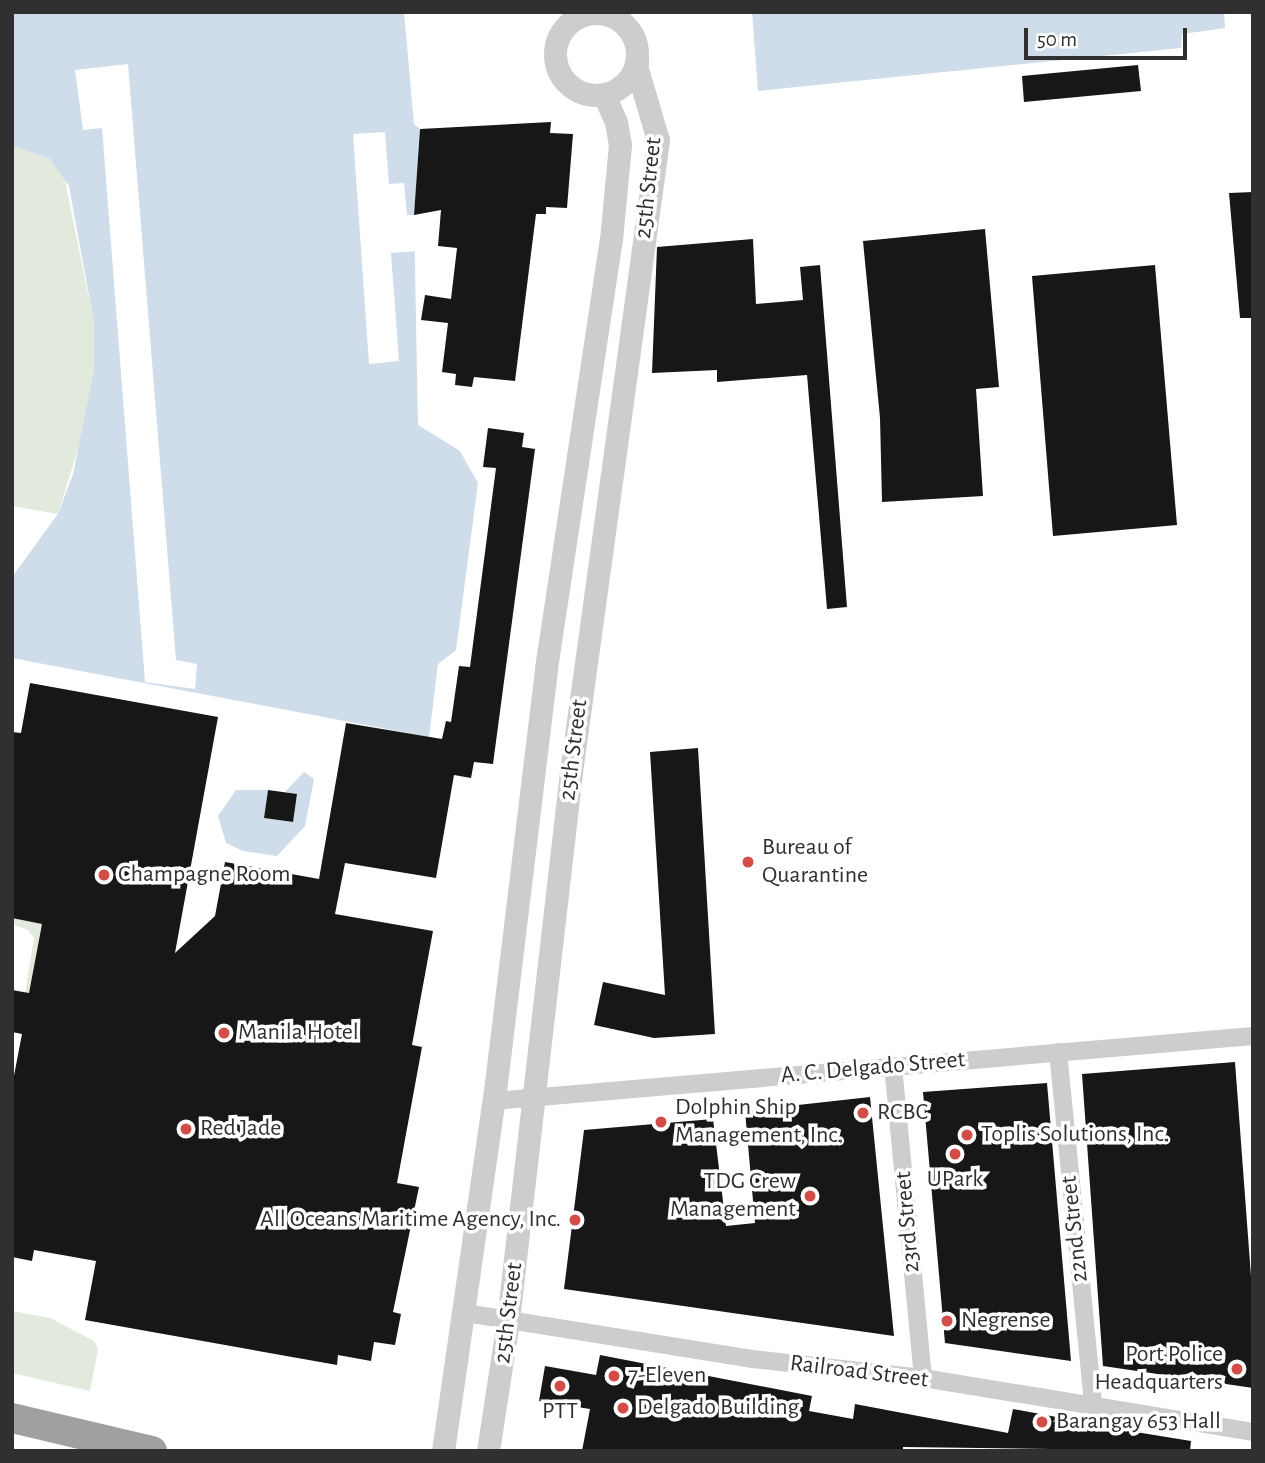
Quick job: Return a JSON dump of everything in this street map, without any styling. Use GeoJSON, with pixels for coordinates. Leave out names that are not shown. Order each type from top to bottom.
{"type":"FeatureCollection","features":[{"type":"Feature","properties":{"kind":"highway"},"geometry":{"type":"LineString","coordinates":[[12,1418],[152,1451]]}},
{"type":"Feature","properties":{"kind":"street","name":"25th Street"},"geometry":{"type":"LineString","coordinates":[[443,1451],[494,1101],[529,809],[611,240],[620,145],[616,122],[604,95],[576,91],[561,78],[554,50],[561,31],[583,15],[610,15],[631,32],[637,52],[637,69],[659,140],[566,813],[536,1097],[508,1320],[488,1451]]}},
{"type":"Feature","properties":{"kind":"street"},"geometry":{"type":"LineString","coordinates":[[604,95],[625,84],[637,52]]}},
{"type":"Feature","properties":{"kind":"street"},"geometry":{"type":"LineString","coordinates":[[529,809],[566,813]]}},
{"type":"Feature","properties":{"kind":"street","name":"A. C. Delgado Street"},"geometry":{"type":"LineString","coordinates":[[494,1101],[1253,1036]]}},
{"type":"Feature","properties":{"kind":"street","name":"22nd Street"},"geometry":{"type":"LineString","coordinates":[[1058,1052],[1093,1405]]}},
{"type":"Feature","properties":{"kind":"street","name":"23rd Street"},"geometry":{"type":"LineString","coordinates":[[893,1066],[923,1378]]}},
{"type":"Feature","properties":{"kind":"street","name":"Railroad Street"},"geometry":{"type":"LineString","coordinates":[[465,1313],[753,1359],[923,1378],[1253,1432]]}},
{"type":"Feature","properties":{"kind":"shaded area"},"geometry":{"type":"Polygon","coordinates":[[[12,146],[50,159],[63,171],[94,323],[94,371],[86,423],[58,514],[12,506],[12,146]]]}},
{"type":"Feature","properties":{"kind":"shaded area"},"geometry":{"type":"Polygon","coordinates":[[[12,918],[42,924],[29,993],[25,993],[34,938],[28,930],[12,924],[12,918]]]}},
{"type":"Feature","properties":{"kind":"shaded area"},"geometry":{"type":"Polygon","coordinates":[[[12,1311],[50,1318],[94,1341],[98,1349],[90,1391],[12,1373],[12,1311]]]}},
{"type":"Feature","properties":{"kind":"water"},"geometry":{"type":"Polygon","coordinates":[[[12,12],[404,12],[414,124],[420,129],[414,215],[418,425],[460,451],[478,483],[456,650],[438,664],[429,737],[12,658],[12,577],[58,514],[73,474],[94,371],[94,323],[69,186],[50,159],[12,146],[12,12]]]}},
{"type":"Feature","properties":{"kind":"water"},"geometry":{"type":"Polygon","coordinates":[[[752,12],[1224,12],[1225,28],[1182,34],[1181,48],[758,91],[752,12]]]}},
{"type":"Feature","properties":{"kind":"water"},"geometry":{"type":"Polygon","coordinates":[[[304,772],[314,779],[305,826],[277,856],[243,851],[226,843],[218,816],[236,790],[268,790],[264,818],[292,822],[297,795],[285,792],[304,772]]]}},
{"type":"Feature","properties":{"kind":"pier"},"geometry":{"type":"Polygon","coordinates":[[[128,64],[176,660],[197,664],[195,689],[145,682],[102,128],[83,130],[75,70],[128,64]]]}},
{"type":"Feature","properties":{"kind":"pier"},"geometry":{"type":"Polygon","coordinates":[[[385,132],[389,184],[404,183],[407,215],[414,215],[417,251],[391,253],[399,361],[369,364],[353,134],[385,132]]]}},
{"type":"Feature","properties":{"kind":"building"},"geometry":{"type":"Polygon","coordinates":[[[1138,65],[1141,91],[1024,102],[1022,76],[1138,65]]]}},
{"type":"Feature","properties":{"kind":"building"},"geometry":{"type":"Polygon","coordinates":[[[551,122],[550,133],[573,134],[567,208],[546,207],[546,214],[536,214],[515,381],[474,377],[472,387],[455,385],[456,374],[442,372],[448,323],[421,320],[425,295],[451,299],[457,248],[438,246],[441,210],[414,215],[420,129],[551,122]]]}},
{"type":"Feature","properties":{"kind":"building"},"geometry":{"type":"Polygon","coordinates":[[[1253,192],[1253,318],[1240,318],[1229,193],[1253,192]]]}},
{"type":"Feature","properties":{"kind":"building"},"geometry":{"type":"Polygon","coordinates":[[[985,229],[999,387],[976,389],[983,496],[882,502],[880,418],[863,241],[985,229]]]}},
{"type":"Feature","properties":{"kind":"building"},"geometry":{"type":"Polygon","coordinates":[[[753,239],[756,304],[803,300],[800,267],[820,265],[847,607],[827,609],[807,375],[717,382],[717,370],[652,373],[657,247],[753,239]]]}},
{"type":"Feature","properties":{"kind":"building"},"geometry":{"type":"Polygon","coordinates":[[[1155,265],[1177,525],[1053,536],[1032,276],[1155,265]]]}},
{"type":"Feature","properties":{"kind":"building"},"geometry":{"type":"Polygon","coordinates":[[[488,428],[524,433],[522,447],[535,449],[493,764],[474,762],[471,778],[454,775],[436,878],[345,863],[335,914],[433,931],[412,1045],[422,1047],[397,1183],[419,1187],[393,1312],[401,1314],[395,1345],[374,1342],[371,1361],[338,1355],[337,1365],[85,1320],[96,1261],[34,1250],[32,1261],[12,1257],[12,1086],[22,1034],[12,1032],[12,990],[29,993],[42,924],[12,918],[12,732],[21,733],[30,683],[218,717],[175,953],[215,916],[225,862],[319,879],[346,723],[442,739],[446,721],[451,722],[459,666],[470,667],[496,468],[483,467],[488,428]]]}},
{"type":"Feature","properties":{"kind":"building"},"geometry":{"type":"Polygon","coordinates":[[[698,748],[715,1034],[654,1038],[594,1025],[603,982],[665,995],[650,752],[698,748]]]}},
{"type":"Feature","properties":{"kind":"building"},"geometry":{"type":"Polygon","coordinates":[[[268,790],[297,794],[293,822],[264,818],[268,790]]]}},
{"type":"Feature","properties":{"kind":"building"},"geometry":{"type":"Polygon","coordinates":[[[1235,1062],[1253,1303],[1253,1388],[1103,1366],[1082,1074],[1235,1062]]]}},
{"type":"Feature","properties":{"kind":"building"},"geometry":{"type":"Polygon","coordinates":[[[1047,1083],[1071,1361],[945,1343],[923,1092],[1047,1083]]]}},
{"type":"Feature","properties":{"kind":"building"},"geometry":{"type":"Polygon","coordinates":[[[870,1097],[894,1336],[564,1289],[584,1130],[713,1119],[726,1226],[755,1223],[745,1111],[870,1097]]]}},
{"type":"Feature","properties":{"kind":"building"},"geometry":{"type":"Polygon","coordinates":[[[600,1355],[812,1396],[809,1411],[853,1419],[855,1404],[1008,1433],[1013,1409],[1073,1420],[1077,1429],[1105,1427],[1191,1441],[1190,1451],[903,1447],[903,1451],[582,1451],[590,1409],[539,1401],[545,1366],[596,1375],[600,1355]]]}},
{"type":"Feature","properties":{"kind":"place","name":"Bureau of Quarantine"},"geometry":{"type":"Point","coordinates":[748,862]}},
{"type":"Feature","properties":{"kind":"place","name":"Champagne Room"},"geometry":{"type":"Point","coordinates":[104,875]}},
{"type":"Feature","properties":{"kind":"place","name":"Manila Hotel"},"geometry":{"type":"Point","coordinates":[224,1033]}},
{"type":"Feature","properties":{"kind":"place","name":"RCBC"},"geometry":{"type":"Point","coordinates":[863,1113]}},
{"type":"Feature","properties":{"kind":"place","name":"Dolphin Ship Management, Inc."},"geometry":{"type":"Point","coordinates":[661,1122]}},
{"type":"Feature","properties":{"kind":"place","name":"Red Jade"},"geometry":{"type":"Point","coordinates":[186,1129]}},
{"type":"Feature","properties":{"kind":"place","name":"Toplis Solutions, Inc."},"geometry":{"type":"Point","coordinates":[967,1135]}},
{"type":"Feature","properties":{"kind":"place","name":"UPark"},"geometry":{"type":"Point","coordinates":[955,1154]}},
{"type":"Feature","properties":{"kind":"place","name":"TDG Crew Management"},"geometry":{"type":"Point","coordinates":[810,1196]}},
{"type":"Feature","properties":{"kind":"place","name":"All Oceans Maritime Agency, Inc."},"geometry":{"type":"Point","coordinates":[575,1220]}},
{"type":"Feature","properties":{"kind":"place","name":"Negrense"},"geometry":{"type":"Point","coordinates":[947,1321]}},
{"type":"Feature","properties":{"kind":"place","name":"Port Police Headquarters"},"geometry":{"type":"Point","coordinates":[1237,1369]}},
{"type":"Feature","properties":{"kind":"place","name":"7-Eleven"},"geometry":{"type":"Point","coordinates":[614,1376]}},
{"type":"Feature","properties":{"kind":"place","name":"PTT"},"geometry":{"type":"Point","coordinates":[560,1386]}},
{"type":"Feature","properties":{"kind":"place","name":"Delgado Building"},"geometry":{"type":"Point","coordinates":[623,1408]}},
{"type":"Feature","properties":{"kind":"place","name":"Barangay 653 Hall"},"geometry":{"type":"Point","coordinates":[1042,1422]}}]}
